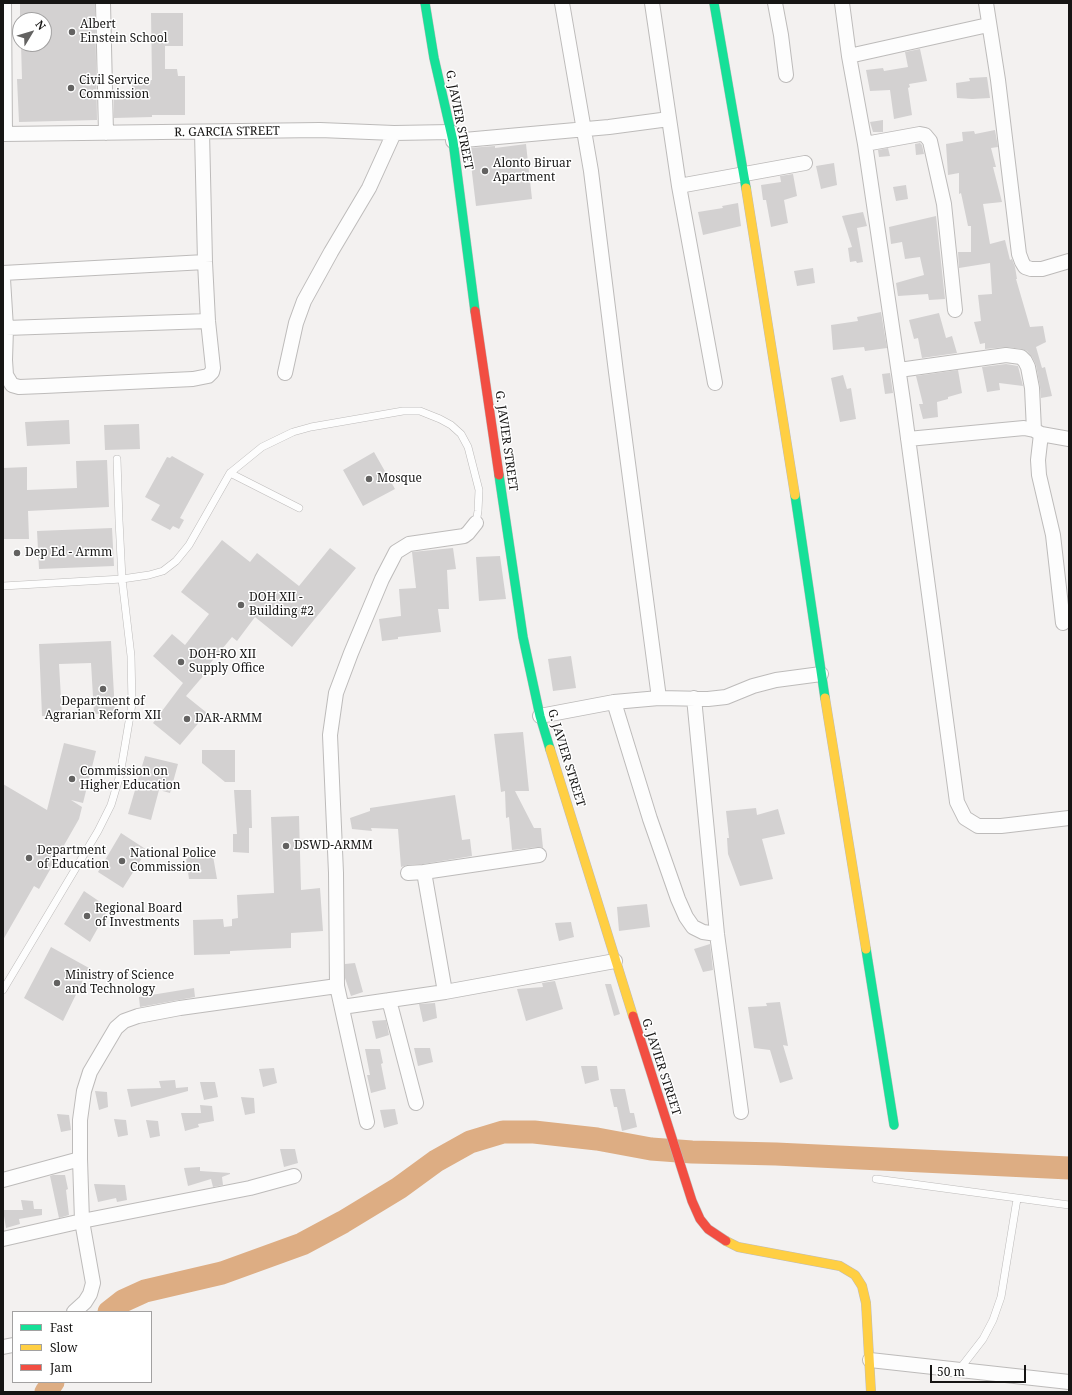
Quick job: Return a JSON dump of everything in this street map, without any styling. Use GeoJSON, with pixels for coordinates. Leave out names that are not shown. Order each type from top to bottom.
{"type":"FeatureCollection","features":[{"type":"Feature","properties":{"kind":"street"},"geometry":{"type":"LineString","coordinates":[[4,3],[4,134]]}},
{"type":"Feature","properties":{"kind":"street"},"geometry":{"type":"LineString","coordinates":[[103,3],[106,133]]}},
{"type":"Feature","properties":{"kind":"street","name":"G. JAVIER STREET"},"geometry":{"type":"LineString","coordinates":[[425,3],[434,58],[452,136],[476,322],[522,629],[540,716],[683,1176],[700,1219],[708,1229],[722,1240],[738,1247],[840,1266],[855,1275],[862,1286],[866,1303],[870,1360],[870,1392]]}},
{"type":"Feature","properties":{"kind":"street"},"geometry":{"type":"LineString","coordinates":[[562,3],[591,171],[659,698]]}},
{"type":"Feature","properties":{"kind":"street"},"geometry":{"type":"LineString","coordinates":[[652,3],[679,186],[715,383]]}},
{"type":"Feature","properties":{"kind":"street"},"geometry":{"type":"LineString","coordinates":[[714,3],[744,174],[806,562],[821,674],[894,1124]]}},
{"type":"Feature","properties":{"kind":"street"},"geometry":{"type":"LineString","coordinates":[[775,3],[786,75]]}},
{"type":"Feature","properties":{"kind":"street"},"geometry":{"type":"LineString","coordinates":[[842,3],[849,56],[865,144],[899,370],[957,802],[965,818],[978,826],[1002,826],[1069,818]]}},
{"type":"Feature","properties":{"kind":"street"},"geometry":{"type":"LineString","coordinates":[[986,3],[988,24],[998,80],[1019,254],[1025,267],[1030,269],[1042,269],[1069,261]]}},
{"type":"Feature","properties":{"kind":"street"},"geometry":{"type":"LineString","coordinates":[[849,56],[988,24]]}},
{"type":"Feature","properties":{"kind":"street","name":"R. GARCIA STREET"},"geometry":{"type":"LineString","coordinates":[[4,134],[320,130],[452,136],[584,129],[669,119]]}},
{"type":"Feature","properties":{"kind":"street"},"geometry":{"type":"LineString","coordinates":[[3,279],[6,328],[6,375],[12,384],[19,387],[44,386],[193,379],[208,376],[212,372],[213,368],[208,321],[205,262],[202,132]]}},
{"type":"Feature","properties":{"kind":"street"},"geometry":{"type":"LineString","coordinates":[[285,372],[296,324],[304,301],[369,188],[394,133]]}},
{"type":"Feature","properties":{"kind":"street"},"geometry":{"type":"LineString","coordinates":[[865,144],[920,134],[925,135],[930,141],[944,204],[955,310]]}},
{"type":"Feature","properties":{"kind":"street"},"geometry":{"type":"LineString","coordinates":[[679,186],[805,163]]}},
{"type":"Feature","properties":{"kind":"street"},"geometry":{"type":"LineString","coordinates":[[3,273],[205,262]]}},
{"type":"Feature","properties":{"kind":"street"},"geometry":{"type":"LineString","coordinates":[[6,328],[208,321]]}},
{"type":"Feature","properties":{"kind":"street"},"geometry":{"type":"LineString","coordinates":[[899,370],[1006,355],[1021,357],[1025,361],[1028,367],[1032,388],[1037,432],[1039,475],[1053,536],[1063,623]]}},
{"type":"Feature","properties":{"kind":"street"},"geometry":{"type":"LineString","coordinates":[[908,439],[1024,428],[1069,439]]}},
{"type":"Feature","properties":{"kind":"street"},"geometry":{"type":"LineString","coordinates":[[367,1122],[337,986],[336,873],[330,735],[336,693],[382,579],[396,552],[409,544],[464,536],[476,523]]}},
{"type":"Feature","properties":{"kind":"street"},"geometry":{"type":"LineString","coordinates":[[540,716],[614,702],[659,698],[708,699],[726,697],[753,686],[776,680],[821,674]]}},
{"type":"Feature","properties":{"kind":"street"},"geometry":{"type":"LineString","coordinates":[[694,698],[717,934],[741,1112]]}},
{"type":"Feature","properties":{"kind":"street"},"geometry":{"type":"LineString","coordinates":[[614,702],[650,819],[678,899],[686,917],[693,927],[703,932],[717,934]]}},
{"type":"Feature","properties":{"kind":"street"},"geometry":{"type":"LineString","coordinates":[[408,873],[539,855]]}},
{"type":"Feature","properties":{"kind":"street"},"geometry":{"type":"LineString","coordinates":[[424,872],[445,992]]}},
{"type":"Feature","properties":{"kind":"street"},"geometry":{"type":"LineString","coordinates":[[342,1007],[445,992],[615,961]]}},
{"type":"Feature","properties":{"kind":"street"},"geometry":{"type":"LineString","coordinates":[[75,1311],[85,1302],[90,1294],[93,1283],[82,1221],[80,1120],[84,1091],[90,1072],[116,1028],[124,1021],[138,1016],[180,1008],[337,986]]}},
{"type":"Feature","properties":{"kind":"street"},"geometry":{"type":"LineString","coordinates":[[389,1000],[416,1103]]}},
{"type":"Feature","properties":{"kind":"street"},"geometry":{"type":"LineString","coordinates":[[3,1180],[80,1159]]}},
{"type":"Feature","properties":{"kind":"street"},"geometry":{"type":"LineString","coordinates":[[3,1239],[82,1221],[250,1188],[294,1176]]}},
{"type":"Feature","properties":{"kind":"street"},"geometry":{"type":"LineString","coordinates":[[870,1360],[1069,1382]]}},
{"type":"Feature","properties":{"kind":"lane"},"geometry":{"type":"LineString","coordinates":[[3,586],[122,580],[163,571],[171,566],[189,545],[230,473],[262,447],[293,432],[312,427],[403,412],[420,411],[451,425],[461,434],[468,447],[479,490],[476,523]]}},
{"type":"Feature","properties":{"kind":"lane"},"geometry":{"type":"LineString","coordinates":[[3,990],[98,831],[111,805],[120,775],[132,704],[131,656],[122,580],[117,459]]}},
{"type":"Feature","properties":{"kind":"lane"},"geometry":{"type":"LineString","coordinates":[[230,473],[300,508]]}},
{"type":"Feature","properties":{"kind":"lane"},"geometry":{"type":"LineString","coordinates":[[876,1179],[1069,1205]]}},
{"type":"Feature","properties":{"kind":"lane"},"geometry":{"type":"LineString","coordinates":[[959,1370],[983,1339],[993,1320],[1002,1297],[1017,1199]]}},
{"type":"Feature","properties":{"kind":"building"},"geometry":{"type":"Polygon","coordinates":[[[20,3],[95,3],[97,120],[19,122],[17,79],[22,79],[21,52],[52,52],[52,12],[20,12],[20,3]]]}},
{"type":"Feature","properties":{"kind":"building"},"geometry":{"type":"Polygon","coordinates":[[[151,13],[183,13],[183,46],[165,46],[165,69],[177,69],[178,76],[185,76],[185,115],[152,115],[152,117],[114,118],[114,95],[132,95],[132,80],[152,80],[151,13]]]}},
{"type":"Feature","properties":{"kind":"building"},"geometry":{"type":"Polygon","coordinates":[[[920,49],[927,81],[909,84],[910,87],[908,88],[912,115],[894,119],[890,90],[870,91],[866,70],[883,68],[884,71],[908,67],[905,52],[920,49]]]}},
{"type":"Feature","properties":{"kind":"building"},"geometry":{"type":"Polygon","coordinates":[[[987,77],[990,98],[957,98],[956,83],[970,81],[969,78],[987,77]]]}},
{"type":"Feature","properties":{"kind":"building"},"geometry":{"type":"Polygon","coordinates":[[[883,120],[883,132],[873,132],[870,122],[883,120]]]}},
{"type":"Feature","properties":{"kind":"building"},"geometry":{"type":"Polygon","coordinates":[[[995,130],[998,147],[991,148],[996,167],[993,167],[1002,202],[983,204],[990,244],[1005,240],[1010,260],[1012,259],[1015,267],[1016,279],[1030,327],[1043,326],[1046,342],[1036,347],[1042,368],[1045,367],[1052,396],[1041,398],[1036,365],[1027,351],[1007,347],[985,349],[985,343],[980,344],[974,322],[981,321],[978,295],[992,294],[990,263],[959,268],[958,252],[971,252],[971,226],[968,226],[961,193],[959,194],[959,173],[948,175],[946,144],[963,141],[962,132],[974,131],[975,134],[995,130]]]}},
{"type":"Feature","properties":{"kind":"building"},"geometry":{"type":"Polygon","coordinates":[[[920,143],[924,154],[916,155],[915,144],[920,143]]]}},
{"type":"Feature","properties":{"kind":"building","name":"Alonto Biruar Apartment"},"geometry":{"type":"Polygon","coordinates":[[[526,144],[532,199],[476,206],[469,148],[495,146],[495,148],[526,144]]]}},
{"type":"Feature","properties":{"kind":"building"},"geometry":{"type":"Polygon","coordinates":[[[888,148],[890,156],[879,157],[878,150],[888,148]]]}},
{"type":"Feature","properties":{"kind":"building"},"geometry":{"type":"Polygon","coordinates":[[[834,163],[837,185],[821,189],[816,166],[834,163]]]}},
{"type":"Feature","properties":{"kind":"building"},"geometry":{"type":"Polygon","coordinates":[[[793,174],[797,196],[784,200],[788,223],[771,227],[766,200],[763,200],[761,185],[781,182],[780,176],[793,174]]]}},
{"type":"Feature","properties":{"kind":"building"},"geometry":{"type":"Polygon","coordinates":[[[906,185],[908,199],[896,201],[893,187],[906,185]]]}},
{"type":"Feature","properties":{"kind":"building"},"geometry":{"type":"Polygon","coordinates":[[[738,203],[741,226],[703,235],[698,212],[723,208],[722,206],[738,203]]]}},
{"type":"Feature","properties":{"kind":"building"},"geometry":{"type":"Polygon","coordinates":[[[863,212],[867,226],[857,228],[863,262],[850,262],[848,248],[852,247],[842,216],[863,212]]]}},
{"type":"Feature","properties":{"kind":"building"},"geometry":{"type":"Polygon","coordinates":[[[936,216],[945,299],[929,300],[928,294],[898,296],[896,283],[924,275],[920,257],[905,259],[902,242],[891,244],[889,227],[936,216]]]}},
{"type":"Feature","properties":{"kind":"building"},"geometry":{"type":"Polygon","coordinates":[[[813,268],[815,283],[797,286],[794,271],[813,268]]]}},
{"type":"Feature","properties":{"kind":"building"},"geometry":{"type":"Polygon","coordinates":[[[881,312],[887,348],[865,351],[864,347],[833,350],[831,325],[858,321],[857,317],[881,312]]]}},
{"type":"Feature","properties":{"kind":"building"},"geometry":{"type":"Polygon","coordinates":[[[939,313],[946,338],[952,336],[957,353],[922,358],[918,338],[914,339],[909,320],[939,313]]]}},
{"type":"Feature","properties":{"kind":"building"},"geometry":{"type":"Polygon","coordinates":[[[1006,364],[1018,366],[1023,386],[999,383],[1000,390],[987,392],[982,367],[1006,364]]]}},
{"type":"Feature","properties":{"kind":"building"},"geometry":{"type":"Polygon","coordinates":[[[958,370],[962,393],[937,402],[938,417],[923,419],[919,404],[923,404],[916,376],[958,370]]]}},
{"type":"Feature","properties":{"kind":"building"},"geometry":{"type":"Polygon","coordinates":[[[890,373],[893,393],[885,394],[882,374],[890,373]]]}},
{"type":"Feature","properties":{"kind":"building"},"geometry":{"type":"Polygon","coordinates":[[[843,375],[847,389],[851,388],[856,419],[840,422],[831,378],[843,375]]]}},
{"type":"Feature","properties":{"kind":"building"},"geometry":{"type":"Polygon","coordinates":[[[69,420],[70,444],[27,446],[25,422],[69,420]]]}},
{"type":"Feature","properties":{"kind":"building"},"geometry":{"type":"Polygon","coordinates":[[[139,424],[140,449],[105,450],[104,425],[139,424]]]}},
{"type":"Feature","properties":{"kind":"building","name":"Mosque"},"geometry":{"type":"Polygon","coordinates":[[[374,452],[395,489],[363,506],[343,470],[374,452]]]}},
{"type":"Feature","properties":{"kind":"building"},"geometry":{"type":"Polygon","coordinates":[[[172,456],[204,474],[180,518],[184,520],[179,529],[173,526],[170,530],[151,520],[160,505],[145,497],[167,457],[170,458],[172,456]]]}},
{"type":"Feature","properties":{"kind":"building"},"geometry":{"type":"Polygon","coordinates":[[[107,460],[109,507],[28,511],[29,539],[3,539],[3,468],[27,467],[27,490],[77,488],[76,461],[107,460]]]}},
{"type":"Feature","properties":{"kind":"building"},"geometry":{"type":"Polygon","coordinates":[[[112,528],[114,566],[39,569],[37,531],[112,528]]]}},
{"type":"Feature","properties":{"kind":"building"},"geometry":{"type":"Polygon","coordinates":[[[222,540],[250,562],[257,553],[299,586],[330,548],[356,568],[292,647],[255,617],[237,641],[232,637],[208,666],[210,668],[186,696],[207,713],[180,745],[153,723],[183,683],[153,656],[172,634],[185,645],[209,614],[181,592],[222,540]]]}},
{"type":"Feature","properties":{"kind":"building"},"geometry":{"type":"Polygon","coordinates":[[[453,548],[456,569],[447,570],[449,609],[438,609],[441,632],[398,637],[398,639],[382,641],[379,619],[401,616],[399,589],[416,588],[412,552],[453,548]]]}},
{"type":"Feature","properties":{"kind":"building"},"geometry":{"type":"Polygon","coordinates":[[[500,556],[506,599],[479,601],[476,557],[500,556]]]}},
{"type":"Feature","properties":{"kind":"building","name":"Department of Agrarian Reform XII"},"geometry":{"type":"Polygon","coordinates":[[[111,641],[115,713],[94,714],[91,663],[59,664],[62,715],[42,716],[39,644],[111,641]]]}},
{"type":"Feature","properties":{"kind":"building"},"geometry":{"type":"Polygon","coordinates":[[[571,656],[576,688],[553,691],[548,659],[571,656]]]}},
{"type":"Feature","properties":{"kind":"building"},"geometry":{"type":"Polygon","coordinates":[[[523,732],[529,791],[515,791],[534,828],[541,828],[543,848],[538,847],[512,850],[509,817],[506,818],[505,791],[501,792],[494,734],[523,732]]]}},
{"type":"Feature","properties":{"kind":"building"},"geometry":{"type":"Polygon","coordinates":[[[64,743],[96,751],[83,803],[71,800],[82,807],[79,819],[39,889],[34,886],[3,940],[3,784],[47,810],[64,743]]]}},
{"type":"Feature","properties":{"kind":"building"},"geometry":{"type":"Polygon","coordinates":[[[202,750],[235,750],[235,782],[225,782],[202,763],[202,750]]]}},
{"type":"Feature","properties":{"kind":"building"},"geometry":{"type":"Polygon","coordinates":[[[145,756],[178,764],[170,793],[159,790],[151,820],[128,814],[145,756]]]}},
{"type":"Feature","properties":{"kind":"building"},"geometry":{"type":"Polygon","coordinates":[[[234,790],[251,790],[252,828],[249,828],[249,853],[233,852],[233,834],[237,834],[234,790]]]}},
{"type":"Feature","properties":{"kind":"building"},"geometry":{"type":"Polygon","coordinates":[[[455,795],[462,840],[470,839],[472,856],[401,867],[398,829],[371,828],[372,831],[352,829],[350,818],[370,811],[370,808],[455,795]]]}},
{"type":"Feature","properties":{"kind":"building"},"geometry":{"type":"Polygon","coordinates":[[[756,808],[757,815],[778,809],[785,834],[762,839],[773,879],[740,886],[728,854],[727,838],[729,838],[726,811],[756,808]]]}},
{"type":"Feature","properties":{"kind":"building"},"geometry":{"type":"Polygon","coordinates":[[[299,816],[301,890],[320,888],[323,931],[291,933],[291,948],[230,951],[230,954],[194,955],[193,920],[223,919],[224,927],[232,926],[232,919],[238,918],[237,895],[274,893],[271,817],[299,816]]]}},
{"type":"Feature","properties":{"kind":"building","name":"National Police Commission"},"geometry":{"type":"Polygon","coordinates":[[[121,833],[147,850],[123,888],[98,872],[121,833]]]}},
{"type":"Feature","properties":{"kind":"building"},"geometry":{"type":"Polygon","coordinates":[[[213,856],[217,879],[189,879],[186,857],[213,856]]]}},
{"type":"Feature","properties":{"kind":"building","name":"Regional Board of Investments"},"geometry":{"type":"Polygon","coordinates":[[[84,891],[109,908],[90,942],[64,924],[84,891]]]}},
{"type":"Feature","properties":{"kind":"building"},"geometry":{"type":"Polygon","coordinates":[[[647,904],[650,927],[619,931],[617,907],[647,904]]]}},
{"type":"Feature","properties":{"kind":"building"},"geometry":{"type":"Polygon","coordinates":[[[571,922],[574,937],[559,941],[555,923],[571,922]]]}},
{"type":"Feature","properties":{"kind":"building"},"geometry":{"type":"Polygon","coordinates":[[[710,944],[713,970],[703,972],[694,949],[710,944]]]}},
{"type":"Feature","properties":{"kind":"building","name":"Ministry of Science and Technology"},"geometry":{"type":"Polygon","coordinates":[[[51,947],[89,968],[63,1021],[24,998],[51,947]]]}},
{"type":"Feature","properties":{"kind":"building"},"geometry":{"type":"Polygon","coordinates":[[[355,963],[363,992],[351,996],[345,978],[345,964],[355,963]]]}},
{"type":"Feature","properties":{"kind":"building"},"geometry":{"type":"Polygon","coordinates":[[[555,981],[563,1009],[526,1021],[517,989],[543,987],[542,983],[555,981]]]}},
{"type":"Feature","properties":{"kind":"building"},"geometry":{"type":"Polygon","coordinates":[[[605,984],[611,984],[620,1014],[614,1016],[605,984]]]}},
{"type":"Feature","properties":{"kind":"building"},"geometry":{"type":"Polygon","coordinates":[[[194,988],[195,997],[140,1007],[139,997],[194,988]]]}},
{"type":"Feature","properties":{"kind":"building"},"geometry":{"type":"Polygon","coordinates":[[[780,1002],[788,1046],[783,1045],[793,1079],[780,1083],[770,1050],[754,1048],[748,1007],[767,1006],[766,1003],[780,1002]]]}},
{"type":"Feature","properties":{"kind":"building"},"geometry":{"type":"Polygon","coordinates":[[[435,1003],[437,1018],[423,1022],[419,1004],[435,1003]]]}},
{"type":"Feature","properties":{"kind":"building"},"geometry":{"type":"Polygon","coordinates":[[[386,1020],[389,1035],[376,1039],[372,1021],[386,1020]]]}},
{"type":"Feature","properties":{"kind":"building"},"geometry":{"type":"Polygon","coordinates":[[[414,1048],[430,1048],[433,1062],[418,1066],[414,1048]]]}},
{"type":"Feature","properties":{"kind":"building"},"geometry":{"type":"Polygon","coordinates":[[[365,1049],[380,1049],[383,1063],[381,1064],[386,1089],[371,1093],[367,1075],[370,1075],[365,1049]]]}},
{"type":"Feature","properties":{"kind":"building"},"geometry":{"type":"Polygon","coordinates":[[[581,1066],[597,1066],[599,1080],[585,1084],[581,1066]]]}},
{"type":"Feature","properties":{"kind":"building"},"geometry":{"type":"Polygon","coordinates":[[[274,1068],[277,1083],[263,1087],[259,1069],[274,1068]]]}},
{"type":"Feature","properties":{"kind":"building"},"geometry":{"type":"Polygon","coordinates":[[[175,1080],[176,1088],[188,1087],[188,1091],[131,1107],[127,1089],[161,1088],[159,1081],[175,1080]]]}},
{"type":"Feature","properties":{"kind":"building"},"geometry":{"type":"Polygon","coordinates":[[[200,1082],[215,1082],[218,1097],[204,1100],[200,1082]]]}},
{"type":"Feature","properties":{"kind":"building"},"geometry":{"type":"Polygon","coordinates":[[[610,1089],[625,1089],[630,1113],[634,1113],[637,1127],[622,1131],[617,1107],[614,1107],[610,1089]]]}},
{"type":"Feature","properties":{"kind":"building"},"geometry":{"type":"Polygon","coordinates":[[[95,1091],[107,1092],[108,1107],[99,1110],[95,1091]]]}},
{"type":"Feature","properties":{"kind":"building"},"geometry":{"type":"Polygon","coordinates":[[[241,1097],[254,1098],[255,1113],[245,1115],[241,1097]]]}},
{"type":"Feature","properties":{"kind":"building"},"geometry":{"type":"Polygon","coordinates":[[[200,1105],[212,1106],[214,1121],[198,1124],[199,1127],[185,1131],[181,1113],[201,1113],[200,1105]]]}},
{"type":"Feature","properties":{"kind":"building"},"geometry":{"type":"Polygon","coordinates":[[[395,1109],[398,1124],[384,1128],[380,1110],[395,1109]]]}},
{"type":"Feature","properties":{"kind":"building"},"geometry":{"type":"Polygon","coordinates":[[[57,1114],[69,1115],[71,1130],[61,1132],[57,1114]]]}},
{"type":"Feature","properties":{"kind":"building"},"geometry":{"type":"Polygon","coordinates":[[[114,1119],[126,1120],[128,1135],[118,1137],[114,1119]]]}},
{"type":"Feature","properties":{"kind":"building"},"geometry":{"type":"Polygon","coordinates":[[[146,1120],[158,1121],[160,1136],[150,1138],[146,1120]]]}},
{"type":"Feature","properties":{"kind":"building"},"geometry":{"type":"Polygon","coordinates":[[[280,1149],[295,1149],[298,1163],[284,1167],[280,1149]]]}},
{"type":"Feature","properties":{"kind":"building"},"geometry":{"type":"Polygon","coordinates":[[[200,1167],[200,1171],[230,1174],[222,1177],[223,1185],[213,1187],[211,1179],[188,1186],[184,1168],[200,1167]]]}},
{"type":"Feature","properties":{"kind":"building"},"geometry":{"type":"Polygon","coordinates":[[[65,1175],[68,1189],[66,1190],[69,1215],[59,1218],[50,1176],[65,1175]]]}},
{"type":"Feature","properties":{"kind":"building"},"geometry":{"type":"Polygon","coordinates":[[[94,1184],[125,1185],[127,1200],[117,1202],[116,1198],[98,1202],[94,1184]]]}},
{"type":"Feature","properties":{"kind":"building"},"geometry":{"type":"Polygon","coordinates":[[[21,1200],[33,1201],[34,1209],[42,1209],[42,1215],[19,1219],[20,1224],[6,1228],[3,1210],[23,1210],[21,1200]]]}},
{"type":"Feature","properties":{"kind":"waterway"},"geometry":{"type":"LineString","coordinates":[[110,1311],[123,1301],[145,1291],[222,1273],[302,1244],[343,1222],[399,1188],[436,1161],[470,1142],[503,1132],[534,1132],[597,1139],[651,1149],[692,1152],[776,1154],[1069,1168]]}},
{"type":"Feature","properties":{"kind":"waterway"},"geometry":{"type":"LineString","coordinates":[[46,1392],[52,1383]]}},
{"type":"Feature","properties":{"kind":"traffic: fast"},"geometry":{"type":"LineString","coordinates":[[425,3],[434,58],[453,141],[475,311]]}},
{"type":"Feature","properties":{"kind":"traffic: fast"},"geometry":{"type":"LineString","coordinates":[[714,3],[746,188]]}},
{"type":"Feature","properties":{"kind":"traffic: fast"},"geometry":{"type":"LineString","coordinates":[[499,475],[523,637],[540,716],[550,749]]}},
{"type":"Feature","properties":{"kind":"traffic: fast"},"geometry":{"type":"LineString","coordinates":[[795,495],[825,698]]}},
{"type":"Feature","properties":{"kind":"traffic: fast"},"geometry":{"type":"LineString","coordinates":[[866,949],[894,1125]]}},
{"type":"Feature","properties":{"kind":"traffic: slow"},"geometry":{"type":"LineString","coordinates":[[746,188],[795,495]]}},
{"type":"Feature","properties":{"kind":"traffic: slow"},"geometry":{"type":"LineString","coordinates":[[825,698],[866,949]]}},
{"type":"Feature","properties":{"kind":"traffic: slow"},"geometry":{"type":"LineString","coordinates":[[550,749],[633,1016]]}},
{"type":"Feature","properties":{"kind":"traffic: slow"},"geometry":{"type":"LineString","coordinates":[[726,1241],[738,1247],[840,1266],[855,1275],[862,1286],[866,1303],[871,1392]]}},
{"type":"Feature","properties":{"kind":"traffic: jam"},"geometry":{"type":"LineString","coordinates":[[475,311],[499,475]]}},
{"type":"Feature","properties":{"kind":"traffic: jam"},"geometry":{"type":"LineString","coordinates":[[633,1016],[692,1201],[700,1219],[708,1229],[726,1241]]}},
{"type":"Feature","properties":{"kind":"place","name":"Albert Einstein School"},"geometry":{"type":"Point","coordinates":[72,32]}},
{"type":"Feature","properties":{"kind":"place","name":"Civil Service Commission"},"geometry":{"type":"Point","coordinates":[71,88]}},
{"type":"Feature","properties":{"kind":"place","name":"Alonto Biruar Apartment"},"geometry":{"type":"Point","coordinates":[485,171]}},
{"type":"Feature","properties":{"kind":"place","name":"Mosque"},"geometry":{"type":"Point","coordinates":[369,479]}},
{"type":"Feature","properties":{"kind":"place","name":"Dep Ed - Armm"},"geometry":{"type":"Point","coordinates":[17,553]}},
{"type":"Feature","properties":{"kind":"place","name":"DOH XII - Building #2"},"geometry":{"type":"Point","coordinates":[241,605]}},
{"type":"Feature","properties":{"kind":"place","name":"DOH-RO XII Supply Office"},"geometry":{"type":"Point","coordinates":[181,662]}},
{"type":"Feature","properties":{"kind":"place","name":"Department of Agrarian Reform XII"},"geometry":{"type":"Point","coordinates":[103,689]}},
{"type":"Feature","properties":{"kind":"place","name":"DAR-ARMM"},"geometry":{"type":"Point","coordinates":[187,719]}},
{"type":"Feature","properties":{"kind":"place","name":"Commission on Higher Education"},"geometry":{"type":"Point","coordinates":[72,779]}},
{"type":"Feature","properties":{"kind":"place","name":"DSWD-ARMM"},"geometry":{"type":"Point","coordinates":[286,846]}},
{"type":"Feature","properties":{"kind":"place","name":"Department of Education"},"geometry":{"type":"Point","coordinates":[29,858]}},
{"type":"Feature","properties":{"kind":"place","name":"National Police Commission"},"geometry":{"type":"Point","coordinates":[122,861]}},
{"type":"Feature","properties":{"kind":"place","name":"Regional Board of Investments"},"geometry":{"type":"Point","coordinates":[87,916]}},
{"type":"Feature","properties":{"kind":"place","name":"Ministry of Science and Technology"},"geometry":{"type":"Point","coordinates":[57,983]}}]}
